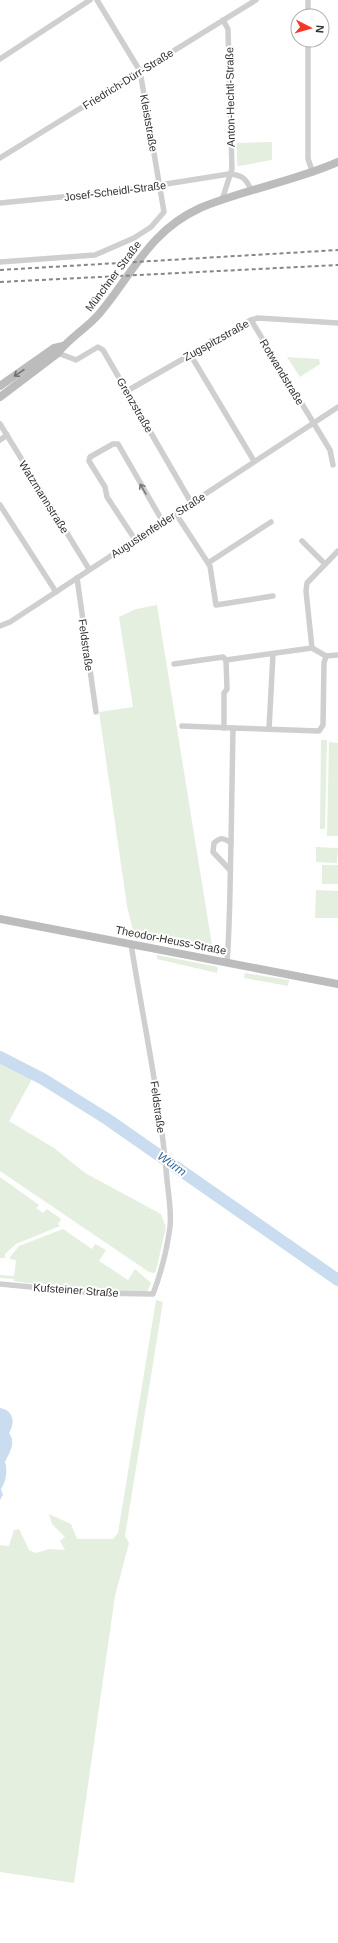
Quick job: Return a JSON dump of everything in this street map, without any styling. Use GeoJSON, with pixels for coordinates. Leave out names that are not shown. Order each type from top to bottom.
{"type":"FeatureCollection","features":[{"type":"Feature","properties":{"kind":"main road","name":"Münchner Straße"},"geometry":{"type":"LineString","coordinates":[[0,397],[58,354],[63,346],[99,314],[142,254],[156,238],[183,218],[222,200],[251,190],[313,173],[338,162]]}},
{"type":"Feature","properties":{"kind":"main road","name":"Münchner Straße"},"geometry":{"type":"LineString","coordinates":[[0,386],[54,348],[63,346]]}},
{"type":"Feature","properties":{"kind":"main road","name":"Theodor-Heuss-Straße"},"geometry":{"type":"LineString","coordinates":[[0,919],[338,984]]}},
{"type":"Feature","properties":{"kind":"street"},"geometry":{"type":"LineString","coordinates":[[0,59],[90,0]]}},
{"type":"Feature","properties":{"kind":"street","name":"Kleiststraße"},"geometry":{"type":"LineString","coordinates":[[0,262],[95,255],[127,242],[151,227],[164,212],[140,71],[97,0]]}},
{"type":"Feature","properties":{"kind":"street","name":"Friedrich-Dürr-Straße"},"geometry":{"type":"LineString","coordinates":[[0,158],[256,0]]}},
{"type":"Feature","properties":{"kind":"street","name":"Anton-Hechtl-Straße"},"geometry":{"type":"LineString","coordinates":[[223,20],[228,29],[232,154],[232,169],[229,174]]}},
{"type":"Feature","properties":{"kind":"street"},"geometry":{"type":"LineString","coordinates":[[308,48],[308,159],[313,173]]}},
{"type":"Feature","properties":{"kind":"street"},"geometry":{"type":"LineString","coordinates":[[222,200],[229,174],[241,175],[245,178],[251,190]]}},
{"type":"Feature","properties":{"kind":"street","name":"Josef-Scheidl-Straße"},"geometry":{"type":"LineString","coordinates":[[0,203],[122,192],[229,174]]}},
{"type":"Feature","properties":{"kind":"street","name":"Zugspitzstraße"},"geometry":{"type":"LineString","coordinates":[[127,391],[251,320],[258,318],[338,323]]}},
{"type":"Feature","properties":{"kind":"street","name":"Rotwandstraße"},"geometry":{"type":"LineString","coordinates":[[251,320],[309,418],[314,423]]}},
{"type":"Feature","properties":{"kind":"street","name":"Grenzstraße"},"geometry":{"type":"LineString","coordinates":[[58,354],[76,360],[94,349],[101,348],[192,504]]}},
{"type":"Feature","properties":{"kind":"street"},"geometry":{"type":"LineString","coordinates":[[190,354],[254,461]]}},
{"type":"Feature","properties":{"kind":"street","name":"Augustenfelder Straße"},"geometry":{"type":"LineString","coordinates":[[0,626],[10,622],[89,569],[136,541],[254,461],[338,407]]}},
{"type":"Feature","properties":{"kind":"street"},"geometry":{"type":"LineString","coordinates":[[314,423],[330,450],[333,465]]}},
{"type":"Feature","properties":{"kind":"street","name":"Watzmannstraße"},"geometry":{"type":"LineString","coordinates":[[0,424],[89,569]]}},
{"type":"Feature","properties":{"kind":"street"},"geometry":{"type":"LineString","coordinates":[[0,440],[7,435]]}},
{"type":"Feature","properties":{"kind":"street"},"geometry":{"type":"LineString","coordinates":[[136,541],[107,497],[104,488],[89,461],[90,457],[113,444],[118,444],[163,522]]}},
{"type":"Feature","properties":{"kind":"street"},"geometry":{"type":"LineString","coordinates":[[0,506],[56,592]]}},
{"type":"Feature","properties":{"kind":"street"},"geometry":{"type":"LineString","coordinates":[[176,514],[208,563],[216,604],[273,596]]}},
{"type":"Feature","properties":{"kind":"street"},"geometry":{"type":"LineString","coordinates":[[208,563],[271,522]]}},
{"type":"Feature","properties":{"kind":"street"},"geometry":{"type":"LineString","coordinates":[[302,541],[325,564]]}},
{"type":"Feature","properties":{"kind":"street"},"geometry":{"type":"LineString","coordinates":[[312,648],[306,583],[338,551]]}},
{"type":"Feature","properties":{"kind":"street","name":"Feldstraße"},"geometry":{"type":"LineString","coordinates":[[77,578],[96,712]]}},
{"type":"Feature","properties":{"kind":"street"},"geometry":{"type":"LineString","coordinates":[[174,664],[223,657],[226,660],[312,648],[326,656],[338,655]]}},
{"type":"Feature","properties":{"kind":"street"},"geometry":{"type":"LineString","coordinates":[[269,729],[273,654]]}},
{"type":"Feature","properties":{"kind":"street"},"geometry":{"type":"LineString","coordinates":[[182,726],[319,731],[321,729],[324,663],[326,656]]}},
{"type":"Feature","properties":{"kind":"street"},"geometry":{"type":"LineString","coordinates":[[224,728],[226,660]]}},
{"type":"Feature","properties":{"kind":"street"},"geometry":{"type":"LineString","coordinates":[[227,963],[233,728]]}},
{"type":"Feature","properties":{"kind":"street"},"geometry":{"type":"LineString","coordinates":[[230,870],[216,856],[212,847],[220,838],[231,843]]}},
{"type":"Feature","properties":{"kind":"street","name":"Feldstraße"},"geometry":{"type":"LineString","coordinates":[[131,944],[149,1054],[157,1092],[170,1225],[158,1280],[153,1294]]}},
{"type":"Feature","properties":{"kind":"street","name":"Kufsteiner Straße"},"geometry":{"type":"LineString","coordinates":[[0,1284],[94,1294],[153,1294]]}},
{"type":"Feature","properties":{"kind":"green space"},"geometry":{"type":"Polygon","coordinates":[[[272,142],[272,160],[239,166],[237,165],[237,143],[272,142]]]}},
{"type":"Feature","properties":{"kind":"green space"},"geometry":{"type":"Polygon","coordinates":[[[287,357],[319,359],[320,364],[300,377],[287,357]]]}},
{"type":"Feature","properties":{"kind":"green space"},"geometry":{"type":"Polygon","coordinates":[[[157,605],[212,945],[133,931],[127,906],[99,712],[133,707],[119,617],[136,609],[157,605]]]}},
{"type":"Feature","properties":{"kind":"green space"},"geometry":{"type":"Polygon","coordinates":[[[321,740],[327,740],[325,829],[320,829],[321,740]]]}},
{"type":"Feature","properties":{"kind":"green space"},"geometry":{"type":"Polygon","coordinates":[[[329,742],[338,743],[338,836],[327,836],[329,742]]]}},
{"type":"Feature","properties":{"kind":"green space"},"geometry":{"type":"Polygon","coordinates":[[[316,847],[338,848],[337,863],[316,862],[316,847]]]}},
{"type":"Feature","properties":{"kind":"green space"},"geometry":{"type":"Polygon","coordinates":[[[322,865],[338,865],[338,884],[322,884],[322,865]]]}},
{"type":"Feature","properties":{"kind":"green space"},"geometry":{"type":"Polygon","coordinates":[[[316,890],[338,891],[338,918],[315,918],[316,890]]]}},
{"type":"Feature","properties":{"kind":"green space"},"geometry":{"type":"Polygon","coordinates":[[[157,955],[218,967],[217,973],[157,959],[157,955]]]}},
{"type":"Feature","properties":{"kind":"green space"},"geometry":{"type":"Polygon","coordinates":[[[245,973],[289,980],[288,986],[244,978],[245,973]]]}},
{"type":"Feature","properties":{"kind":"green space"},"geometry":{"type":"Polygon","coordinates":[[[0,1063],[32,1079],[9,1121],[54,1148],[85,1173],[161,1214],[166,1227],[156,1271],[154,1273],[149,1272],[0,1171],[0,1063]]]}},
{"type":"Feature","properties":{"kind":"green space"},"geometry":{"type":"Polygon","coordinates":[[[0,1177],[39,1205],[36,1208],[43,1213],[47,1209],[61,1219],[58,1224],[60,1226],[16,1244],[5,1254],[5,1258],[0,1258],[0,1177]]]}},
{"type":"Feature","properties":{"kind":"green space"},"geometry":{"type":"Polygon","coordinates":[[[63,1229],[92,1249],[95,1244],[106,1250],[99,1261],[128,1280],[135,1269],[151,1283],[147,1292],[80,1289],[19,1282],[14,1281],[14,1279],[0,1278],[0,1275],[14,1276],[16,1260],[10,1259],[10,1257],[19,1246],[63,1229]]]}},
{"type":"Feature","properties":{"kind":"green space"},"geometry":{"type":"Polygon","coordinates":[[[156,1300],[163,1302],[125,1536],[129,1543],[115,1596],[74,1883],[0,1872],[0,1545],[9,1546],[14,1530],[19,1529],[29,1550],[36,1553],[49,1549],[65,1550],[60,1541],[65,1537],[52,1524],[49,1514],[71,1524],[77,1539],[113,1539],[118,1533],[156,1300]]]}},
{"type":"Feature","properties":{"kind":"water"},"geometry":{"type":"Polygon","coordinates":[[[0,1408],[8,1411],[13,1421],[9,1433],[12,1443],[5,1462],[6,1476],[1,1489],[3,1495],[0,1500],[0,1408]]]}},
{"type":"Feature","properties":{"kind":"waterway","name":"Würm"},"geometry":{"type":"LineString","coordinates":[[0,1057],[43,1079],[107,1119],[338,1280]]}},
{"type":"Feature","properties":{"kind":"railway"},"geometry":{"type":"LineString","coordinates":[[0,270],[338,250]]}},
{"type":"Feature","properties":{"kind":"railway"},"geometry":{"type":"LineString","coordinates":[[0,282],[338,265]]}}]}
